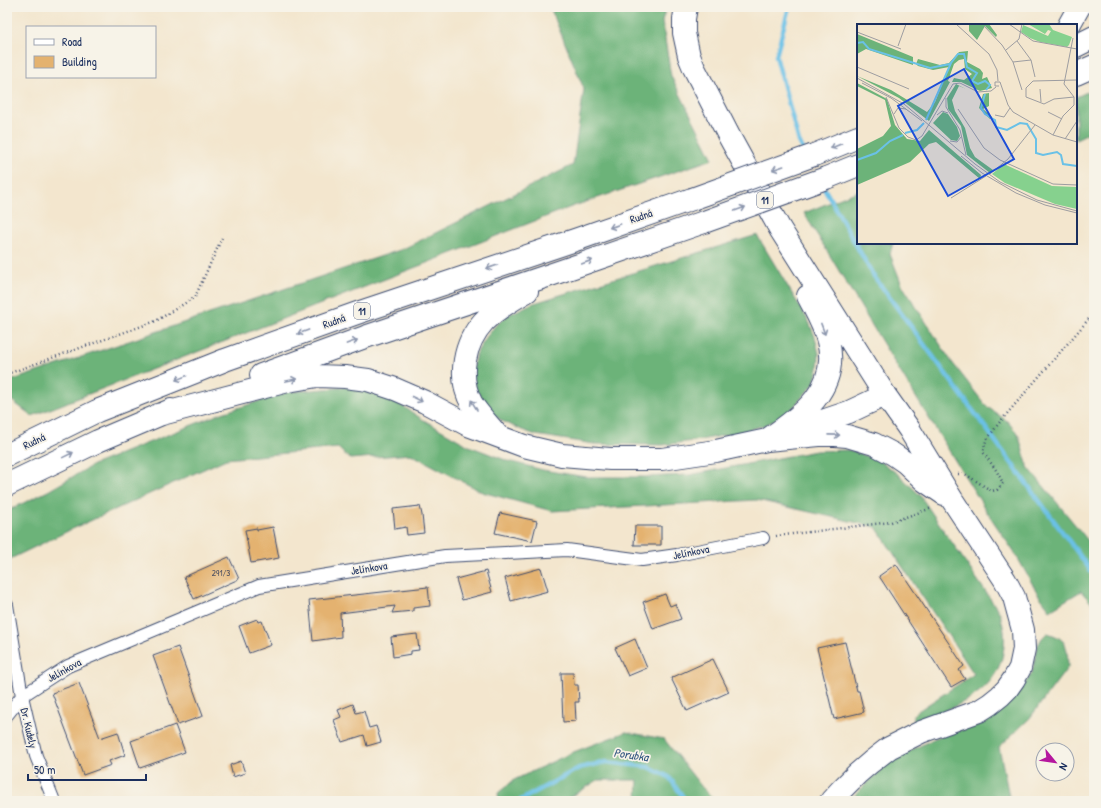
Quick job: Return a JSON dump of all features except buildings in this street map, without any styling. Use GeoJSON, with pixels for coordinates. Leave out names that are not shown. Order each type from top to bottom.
{"type":"FeatureCollection","features":[{"type":"Feature","properties":{"kind":"highway"},"geometry":{"type":"LineString","coordinates":[[686,7],[684,33],[689,56],[730,138],[780,229],[886,396],[909,429],[947,492],[1005,580],[1014,597],[1023,630],[1024,649],[1020,668],[1007,689],[990,704],[979,710],[921,732],[889,748],[857,774],[831,801]]}},
{"type":"Feature","properties":{"kind":"highway"},"geometry":{"type":"LineString","coordinates":[[1070,24],[1079,7]]}},
{"type":"Feature","properties":{"kind":"highway"},"geometry":{"type":"LineString","coordinates":[[1077,46],[1094,37]]}},
{"type":"Feature","properties":{"kind":"highway"},"geometry":{"type":"LineString","coordinates":[[1077,74],[1094,66]]}},
{"type":"Feature","properties":{"kind":"highway","name":"Rudná"},"geometry":{"type":"LineString","coordinates":[[7,455],[96,412],[225,360],[360,312],[692,199],[814,155],[857,137]]}},
{"type":"Feature","properties":{"kind":"highway","name":"11"},"geometry":{"type":"LineString","coordinates":[[7,485],[98,441],[158,415],[233,386],[365,337],[704,222],[857,165]]}},
{"type":"Feature","properties":{"kind":"highway"},"geometry":{"type":"LineString","coordinates":[[767,440],[796,419],[815,400],[826,381],[830,358],[825,330],[795,269],[780,229]]}},
{"type":"Feature","properties":{"kind":"highway"},"geometry":{"type":"LineString","coordinates":[[498,436],[472,404],[467,391],[464,382],[464,372],[468,350],[476,332],[486,320],[550,275]]}},
{"type":"Feature","properties":{"kind":"highway"},"geometry":{"type":"LineString","coordinates":[[158,415],[292,380],[317,376],[339,376],[368,380],[395,389],[462,422],[524,446],[553,454],[622,460],[662,459],[716,451],[767,440],[849,412],[886,396]]}},
{"type":"Feature","properties":{"kind":"highway"},"geometry":{"type":"LineString","coordinates":[[767,440],[828,435],[841,435],[862,440],[874,444],[898,457],[925,481],[947,492]]}},
{"type":"Feature","properties":{"kind":"street","name":"Jelínkova"},"geometry":{"type":"LineString","coordinates":[[7,715],[22,696],[68,666],[259,586],[445,556],[567,550],[642,560],[677,555],[763,538]]}},
{"type":"Feature","properties":{"kind":"street","name":"Dr. Kudely"},"geometry":{"type":"LineString","coordinates":[[7,605],[22,696],[36,756],[54,801]]}},
{"type":"Feature","properties":{"kind":"path"},"geometry":{"type":"LineString","coordinates":[[7,374],[156,321],[195,297],[222,238]]}},
{"type":"Feature","properties":{"kind":"path"},"geometry":{"type":"LineString","coordinates":[[763,538],[891,522],[947,492],[957,474],[965,474],[992,491],[997,490],[1003,483],[983,452],[986,442],[999,424],[1094,313]]}},
{"type":"Feature","properties":{"kind":"green space"},"geometry":{"type":"Polygon","coordinates":[[[550,7],[666,7],[662,21],[671,76],[713,159],[571,207],[32,416],[7,397],[7,382],[403,249],[573,165],[584,89],[550,7]]]}},
{"type":"Feature","properties":{"kind":"green space"},"geometry":{"type":"Polygon","coordinates":[[[1094,89],[1094,130],[1077,138],[1077,97],[1094,89]]]}},
{"type":"Feature","properties":{"kind":"green space"},"geometry":{"type":"Polygon","coordinates":[[[857,191],[857,244],[893,244],[890,254],[902,285],[951,361],[986,406],[1007,421],[1018,434],[1028,467],[1094,548],[1094,606],[1081,591],[1050,610],[1038,594],[1016,555],[987,512],[804,213],[857,191]]]}},
{"type":"Feature","properties":{"kind":"green space"},"geometry":{"type":"Polygon","coordinates":[[[757,235],[809,322],[815,337],[819,354],[818,369],[814,384],[789,412],[765,425],[737,433],[663,445],[594,444],[536,435],[504,422],[489,412],[475,388],[472,371],[476,354],[485,339],[495,326],[508,315],[531,304],[757,235]]]}},
{"type":"Feature","properties":{"kind":"green space"},"geometry":{"type":"Polygon","coordinates":[[[350,387],[392,399],[422,419],[469,446],[508,461],[543,470],[586,477],[689,475],[816,451],[849,450],[878,460],[898,474],[919,494],[1000,613],[1004,631],[1004,648],[997,671],[980,691],[958,705],[921,721],[914,721],[913,717],[915,713],[974,674],[876,527],[757,500],[552,511],[482,492],[411,454],[350,459],[338,448],[226,459],[10,559],[7,547],[7,511],[48,491],[93,465],[222,413],[288,392],[350,387]]]}},
{"type":"Feature","properties":{"kind":"green space"},"geometry":{"type":"Polygon","coordinates":[[[1047,633],[1054,635],[1063,641],[1067,649],[1068,667],[1029,719],[999,747],[1010,801],[849,801],[889,762],[935,738],[984,723],[996,715],[1011,701],[1032,673],[1038,645],[1047,633]]]}},
{"type":"Feature","properties":{"kind":"green space"},"geometry":{"type":"Polygon","coordinates":[[[626,732],[664,739],[701,786],[716,801],[637,801],[638,780],[598,780],[564,801],[499,801],[498,793],[514,780],[571,753],[626,732]]]}},
{"type":"Feature","properties":{"kind":"waterway"},"geometry":{"type":"LineString","coordinates":[[789,7],[776,56],[799,142],[805,153]]}},
{"type":"Feature","properties":{"kind":"waterway"},"geometry":{"type":"LineString","coordinates":[[823,186],[873,275],[1094,575]]}},
{"type":"Feature","properties":{"kind":"waterway","name":"Porubka"},"geometry":{"type":"LineString","coordinates":[[519,801],[579,768],[606,762],[649,767],[669,777],[686,801]]}}]}
